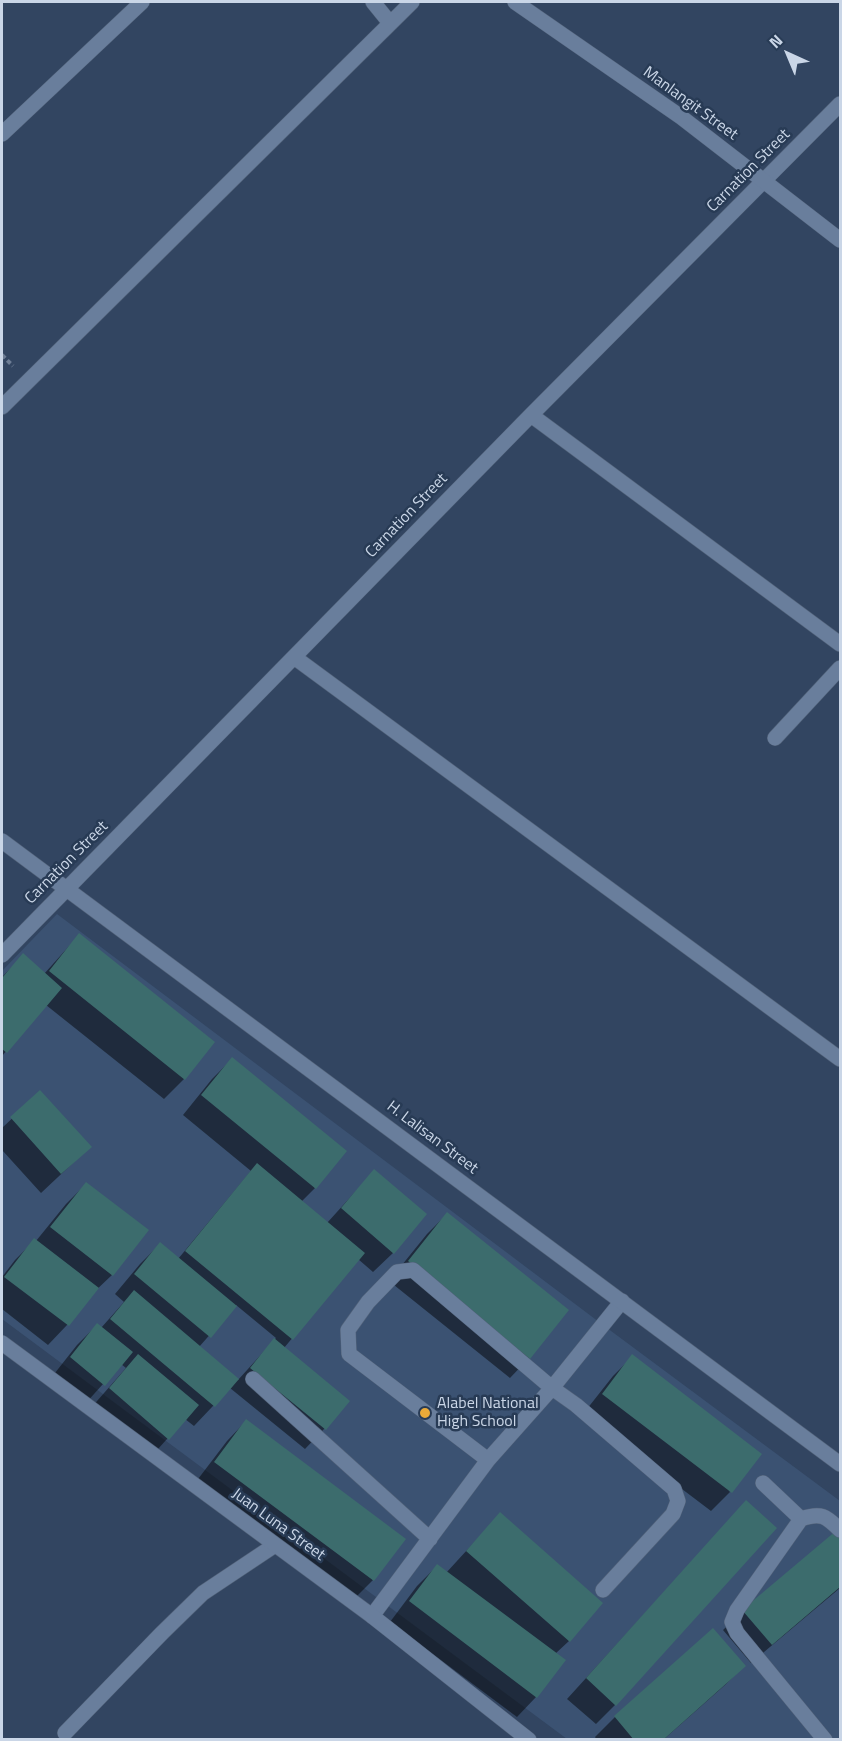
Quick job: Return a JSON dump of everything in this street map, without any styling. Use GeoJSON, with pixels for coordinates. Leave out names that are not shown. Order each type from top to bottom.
{"type":"FeatureCollection","features":[{"type":"Feature","properties":{"kind":"street"},"geometry":{"type":"LineString","coordinates":[[2,134],[142,2]]}},
{"type":"Feature","properties":{"kind":"street"},"geometry":{"type":"LineString","coordinates":[[373,2],[390,23]]}},
{"type":"Feature","properties":{"kind":"street"},"geometry":{"type":"LineString","coordinates":[[2,408],[412,2]]}},
{"type":"Feature","properties":{"kind":"street","name":"Manlangit Street"},"geometry":{"type":"LineString","coordinates":[[515,2],[681,117],[840,240]]}},
{"type":"Feature","properties":{"kind":"street","name":"Carnation Street"},"geometry":{"type":"LineString","coordinates":[[2,956],[531,415],[840,104]]}},
{"type":"Feature","properties":{"kind":"street"},"geometry":{"type":"LineString","coordinates":[[531,415],[840,644]]}},
{"type":"Feature","properties":{"kind":"street"},"geometry":{"type":"LineString","coordinates":[[294,657],[840,1059]]}},
{"type":"Feature","properties":{"kind":"street"},"geometry":{"type":"LineString","coordinates":[[775,738],[840,668]]}},
{"type":"Feature","properties":{"kind":"street","name":"H. Lalisan Street"},"geometry":{"type":"LineString","coordinates":[[2,841],[840,1464]]}},
{"type":"Feature","properties":{"kind":"street"},"geometry":{"type":"LineString","coordinates":[[488,1461],[349,1354],[348,1330],[368,1302],[397,1272],[413,1270],[674,1489],[678,1501],[673,1514],[603,1590]]}},
{"type":"Feature","properties":{"kind":"street"},"geometry":{"type":"LineString","coordinates":[[372,1616],[488,1461],[552,1388],[622,1301]]}},
{"type":"Feature","properties":{"kind":"street","name":"Juan Luna Street"},"geometry":{"type":"LineString","coordinates":[[2,1343],[372,1616],[529,1740]]}},
{"type":"Feature","properties":{"kind":"street"},"geometry":{"type":"LineString","coordinates":[[253,1379],[430,1539]]}},
{"type":"Feature","properties":{"kind":"street"},"geometry":{"type":"LineString","coordinates":[[763,1483],[801,1519]]}},
{"type":"Feature","properties":{"kind":"street"},"geometry":{"type":"LineString","coordinates":[[825,1740],[737,1633],[732,1622],[737,1610],[801,1519],[814,1514],[828,1518],[840,1530]]}},
{"type":"Feature","properties":{"kind":"street"},"geometry":{"type":"LineString","coordinates":[[65,1732],[203,1593],[275,1545]]}},
{"type":"Feature","properties":{"kind":"shaded area","name":"Alabel National High School"},"geometry":{"type":"Polygon","coordinates":[[[57,914],[840,1501],[840,1739],[567,1739],[2,1319],[2,971],[57,914]]]}},
{"type":"Feature","properties":{"kind":"building"},"geometry":{"type":"Polygon","coordinates":[[[79,933],[215,1042],[185,1080],[49,971],[79,933]]]}},
{"type":"Feature","properties":{"kind":"building"},"geometry":{"type":"Polygon","coordinates":[[[23,953],[62,988],[7,1053],[2,1049],[2,978],[23,953]]]}},
{"type":"Feature","properties":{"kind":"building"},"geometry":{"type":"Polygon","coordinates":[[[232,1057],[347,1151],[316,1189],[201,1095],[232,1057]]]}},
{"type":"Feature","properties":{"kind":"building"},"geometry":{"type":"Polygon","coordinates":[[[40,1090],[92,1147],[61,1174],[10,1117],[40,1090]]]}},
{"type":"Feature","properties":{"kind":"building"},"geometry":{"type":"Polygon","coordinates":[[[257,1163],[365,1253],[293,1340],[185,1251],[257,1163]]]}},
{"type":"Feature","properties":{"kind":"building"},"geometry":{"type":"Polygon","coordinates":[[[374,1169],[427,1214],[394,1254],[341,1208],[374,1169]]]}},
{"type":"Feature","properties":{"kind":"building"},"geometry":{"type":"Polygon","coordinates":[[[86,1182],[149,1230],[113,1276],[50,1227],[86,1182]]]}},
{"type":"Feature","properties":{"kind":"building"},"geometry":{"type":"Polygon","coordinates":[[[447,1212],[569,1310],[530,1359],[408,1261],[447,1212]]]}},
{"type":"Feature","properties":{"kind":"building"},"geometry":{"type":"Polygon","coordinates":[[[34,1238],[99,1288],[69,1326],[4,1277],[34,1238]]]}},
{"type":"Feature","properties":{"kind":"building"},"geometry":{"type":"Polygon","coordinates":[[[160,1242],[237,1306],[211,1338],[134,1274],[160,1242]]]}},
{"type":"Feature","properties":{"kind":"building"},"geometry":{"type":"Polygon","coordinates":[[[134,1290],[239,1379],[215,1407],[110,1319],[134,1290]]]}},
{"type":"Feature","properties":{"kind":"building"},"geometry":{"type":"Polygon","coordinates":[[[97,1323],[133,1352],[105,1386],[70,1357],[97,1323]]]}},
{"type":"Feature","properties":{"kind":"building"},"geometry":{"type":"Polygon","coordinates":[[[274,1338],[350,1401],[326,1430],[250,1368],[274,1338]]]}},
{"type":"Feature","properties":{"kind":"building"},"geometry":{"type":"Polygon","coordinates":[[[138,1354],[199,1405],[169,1440],[109,1388],[138,1354]]]}},
{"type":"Feature","properties":{"kind":"building"},"geometry":{"type":"Polygon","coordinates":[[[632,1354],[762,1454],[732,1493],[602,1394],[632,1354]]]}},
{"type":"Feature","properties":{"kind":"building"},"geometry":{"type":"Polygon","coordinates":[[[246,1419],[406,1539],[374,1581],[214,1462],[246,1419]]]}},
{"type":"Feature","properties":{"kind":"building"},"geometry":{"type":"Polygon","coordinates":[[[746,1500],[777,1528],[616,1706],[586,1678],[746,1500]]]}},
{"type":"Feature","properties":{"kind":"building"},"geometry":{"type":"Polygon","coordinates":[[[500,1512],[603,1603],[570,1642],[466,1551],[500,1512]]]}},
{"type":"Feature","properties":{"kind":"building"},"geometry":{"type":"Polygon","coordinates":[[[837,1530],[840,1534],[840,1587],[772,1645],[742,1610],[837,1530]]]}},
{"type":"Feature","properties":{"kind":"building"},"geometry":{"type":"Polygon","coordinates":[[[437,1564],[566,1660],[537,1698],[409,1601],[437,1564]]]}},
{"type":"Feature","properties":{"kind":"building"},"geometry":{"type":"Polygon","coordinates":[[[713,1628],[746,1666],[663,1740],[634,1740],[614,1716],[713,1628]]]}},
{"type":"Feature","properties":{"kind":"place","name":"Alabel National High School"},"geometry":{"type":"Point","coordinates":[425,1413]}}]}
